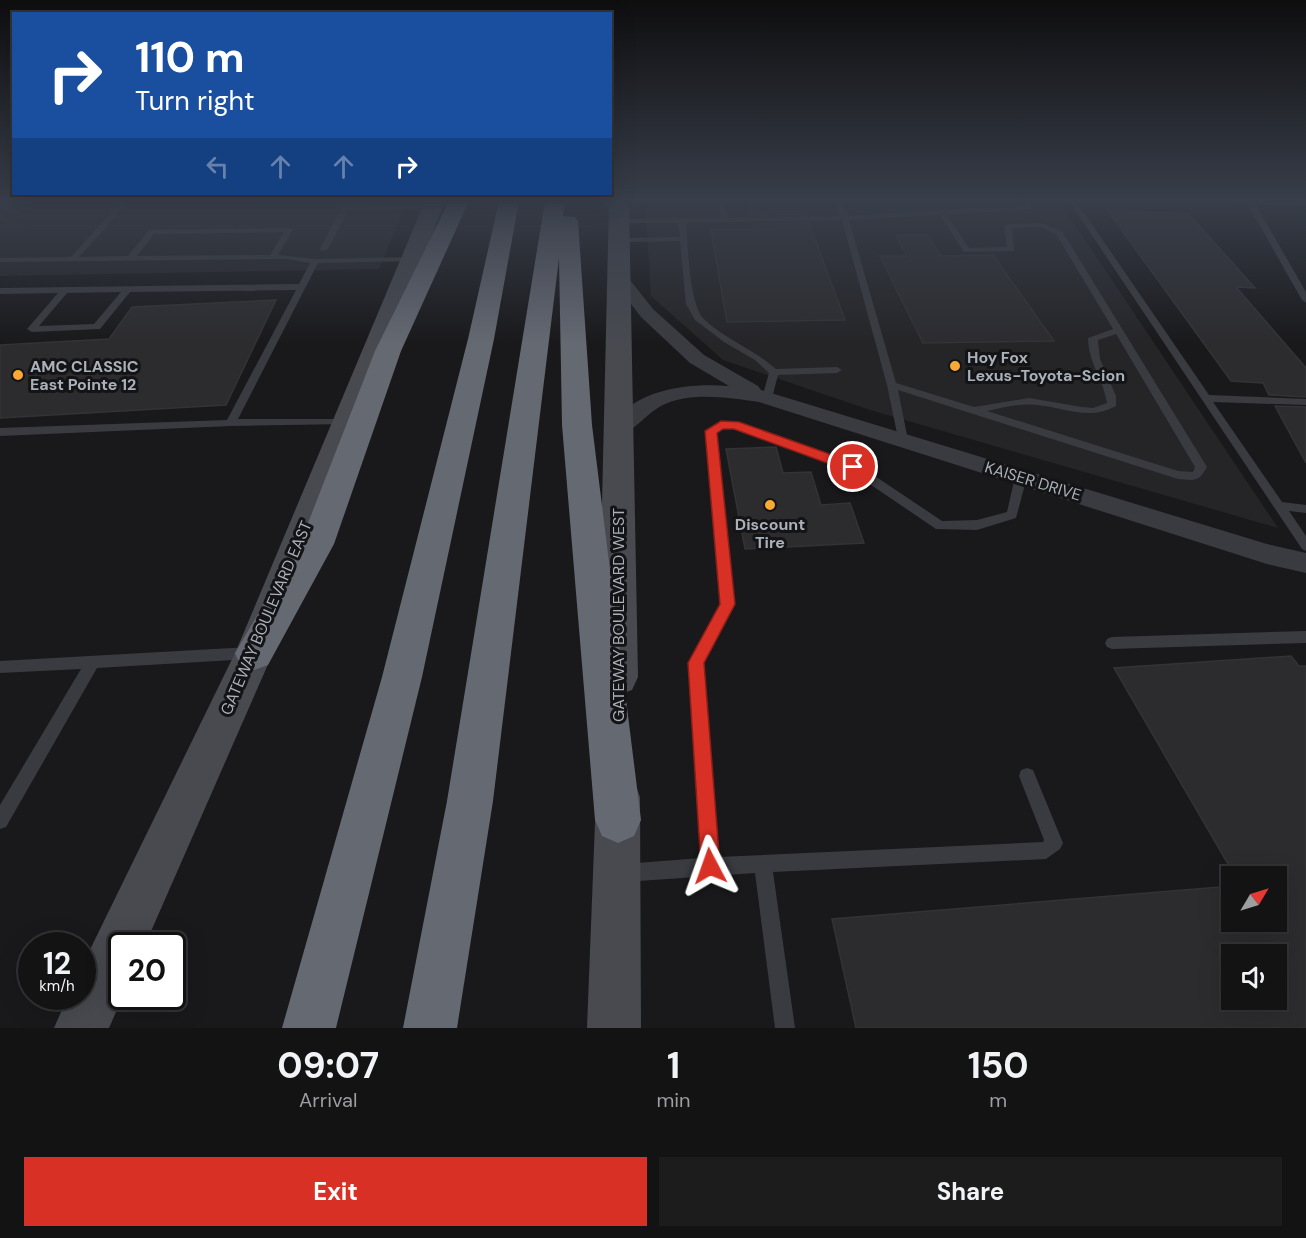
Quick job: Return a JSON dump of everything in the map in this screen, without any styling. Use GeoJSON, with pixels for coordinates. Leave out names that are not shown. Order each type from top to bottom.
{"type":"FeatureCollection","features":[{"type":"Feature","properties":{"kind":"highway"},"geometry":{"type":"LineString","coordinates":[[254,653],[317,543],[426,249]]}},
{"type":"Feature","properties":{"kind":"highway"},"geometry":{"type":"LineString","coordinates":[[309,1028],[402,677],[500,249]]}},
{"type":"Feature","properties":{"kind":"highway"},"geometry":{"type":"LineString","coordinates":[[429,1028],[470,801],[549,249]]}},
{"type":"Feature","properties":{"kind":"highway"},"geometry":{"type":"LineString","coordinates":[[570,249],[577,425],[618,820]]}},
{"type":"Feature","properties":{"kind":"main road","name":"GATEWAY BOULEVARD EAST"},"geometry":{"type":"LineString","coordinates":[[81,1028],[254,653],[418,249]]}},
{"type":"Feature","properties":{"kind":"main road","name":"GATEWAY BOULEVARD WEST"},"geometry":{"type":"LineString","coordinates":[[614,1028],[618,820],[619,249]]}},
{"type":"Feature","properties":{"kind":"street","name":"KAISER DRIVE"},"geometry":{"type":"LineString","coordinates":[[620,279],[646,313],[697,359],[764,397]]}},
{"type":"Feature","properties":{"kind":"street","name":"KAISER DRIVE"},"geometry":{"type":"LineString","coordinates":[[618,430],[641,408],[675,394],[712,390],[764,397],[1267,554],[1306,563]]}},
{"type":"Feature","properties":{"kind":"lane"},"geometry":{"type":"LineString","coordinates":[[73,259],[82,249]]}},
{"type":"Feature","properties":{"kind":"lane"},"geometry":{"type":"LineString","coordinates":[[130,259],[138,249]]}},
{"type":"Feature","properties":{"kind":"lane"},"geometry":{"type":"LineString","coordinates":[[273,257],[278,249]]}},
{"type":"Feature","properties":{"kind":"lane"},"geometry":{"type":"LineString","coordinates":[[685,249],[690,304],[700,320],[727,340],[758,358],[774,372],[837,370]]}},
{"type":"Feature","properties":{"kind":"lane"},"geometry":{"type":"LineString","coordinates":[[855,249],[892,385],[903,440]]}},
{"type":"Feature","properties":{"kind":"lane"},"geometry":{"type":"LineString","coordinates":[[966,249],[1011,249]]}},
{"type":"Feature","properties":{"kind":"lane"},"geometry":{"type":"LineString","coordinates":[[892,385],[1178,475],[1196,477],[1201,467],[1069,249]]}},
{"type":"Feature","properties":{"kind":"lane"},"geometry":{"type":"LineString","coordinates":[[1105,249],[1306,546]]}},
{"type":"Feature","properties":{"kind":"lane"},"geometry":{"type":"LineString","coordinates":[[1277,249],[1306,300]]}},
{"type":"Feature","properties":{"kind":"lane"},"geometry":{"type":"LineString","coordinates":[[0,260],[273,257],[315,261],[412,259]]}},
{"type":"Feature","properties":{"kind":"lane"},"geometry":{"type":"LineString","coordinates":[[231,423],[315,261]]}},
{"type":"Feature","properties":{"kind":"lane"},"geometry":{"type":"LineString","coordinates":[[0,291],[300,287]]}},
{"type":"Feature","properties":{"kind":"lane"},"geometry":{"type":"LineString","coordinates":[[65,291],[32,329],[97,327],[127,290]]}},
{"type":"Feature","properties":{"kind":"lane"},"geometry":{"type":"LineString","coordinates":[[974,411],[1028,401],[1084,411],[1103,411],[1112,404],[1111,395],[1092,355],[1093,338],[1118,330]]}},
{"type":"Feature","properties":{"kind":"lane"},"geometry":{"type":"LineString","coordinates":[[764,397],[774,372]]}},
{"type":"Feature","properties":{"kind":"lane"},"geometry":{"type":"LineString","coordinates":[[1206,398],[1306,402]]}},
{"type":"Feature","properties":{"kind":"lane"},"geometry":{"type":"LineString","coordinates":[[0,432],[231,423],[346,422]]}},
{"type":"Feature","properties":{"kind":"lane"},"geometry":{"type":"LineString","coordinates":[[710,866],[696,663],[728,604],[711,431],[721,425],[735,425],[853,467],[940,526],[977,525],[1012,515],[1021,477]]}},
{"type":"Feature","properties":{"kind":"lane"},"geometry":{"type":"LineString","coordinates":[[1281,506],[1306,509]]}},
{"type":"Feature","properties":{"kind":"lane"},"geometry":{"type":"LineString","coordinates":[[1112,643],[1306,637]]}},
{"type":"Feature","properties":{"kind":"lane"},"geometry":{"type":"LineString","coordinates":[[0,667],[254,653]]}},
{"type":"Feature","properties":{"kind":"lane"},"geometry":{"type":"LineString","coordinates":[[0,821],[93,661]]}},
{"type":"Feature","properties":{"kind":"lane"},"geometry":{"type":"LineString","coordinates":[[617,874],[710,866],[1046,850],[1054,843],[1027,776]]}},
{"type":"Feature","properties":{"kind":"lane"},"geometry":{"type":"LineString","coordinates":[[763,864],[785,1028]]}},
{"type":"Feature","properties":{"kind":"shaded area"},"geometry":{"type":"Polygon","coordinates":[[[0,249],[387,249],[379,269],[0,276],[0,249]]]}},
{"type":"Feature","properties":{"kind":"shaded area","name":"Hoy Fox Lexus-Toyota-Scion"},"geometry":{"type":"Polygon","coordinates":[[[648,249],[1091,249],[1278,528],[870,410],[723,360],[651,296],[648,249]]]}},
{"type":"Feature","properties":{"kind":"building"},"geometry":{"type":"Polygon","coordinates":[[[714,249],[819,249],[845,320],[727,322],[714,249]]]}},
{"type":"Feature","properties":{"kind":"building"},"geometry":{"type":"Polygon","coordinates":[[[903,249],[937,249],[941,256],[993,255],[1054,341],[923,343],[880,256],[907,256],[903,249]]]}},
{"type":"Feature","properties":{"kind":"building"},"geometry":{"type":"Polygon","coordinates":[[[1135,249],[1220,249],[1255,288],[1236,287],[1306,368],[1306,397],[1269,395],[1263,383],[1231,381],[1135,249]]]}},
{"type":"Feature","properties":{"kind":"building"},"geometry":{"type":"Polygon","coordinates":[[[276,300],[226,405],[0,418],[0,345],[109,339],[132,307],[276,300]]]}},
{"type":"Feature","properties":{"kind":"building"},"geometry":{"type":"Polygon","coordinates":[[[1275,406],[1306,407],[1306,463],[1275,406]]]}},
{"type":"Feature","properties":{"kind":"building"},"geometry":{"type":"Polygon","coordinates":[[[776,447],[783,473],[811,472],[821,505],[850,503],[864,543],[745,549],[726,449],[776,447]]]}},
{"type":"Feature","properties":{"kind":"building"},"geometry":{"type":"Polygon","coordinates":[[[1291,656],[1299,666],[1306,666],[1306,1028],[856,1028],[832,919],[1221,887],[1221,932],[1287,932],[1287,866],[1229,866],[1114,668],[1291,656]]]}},
{"type":"Feature","properties":{"kind":"place","name":"Hoy Fox Lexus-Toyota-Scion"},"geometry":{"type":"Point","coordinates":[955,366]}},
{"type":"Feature","properties":{"kind":"place","name":"AMC CLASSIC East Pointe 12"},"geometry":{"type":"Point","coordinates":[18,375]}},
{"type":"Feature","properties":{"kind":"place","name":"Discount Tire"},"geometry":{"type":"Point","coordinates":[770,505]}},
{"type":"Feature","properties":{"kind":"route"},"geometry":{"type":"LineString","coordinates":[[710,866],[696,663],[728,604],[711,431],[721,425],[735,425],[853,467]]}}]}
